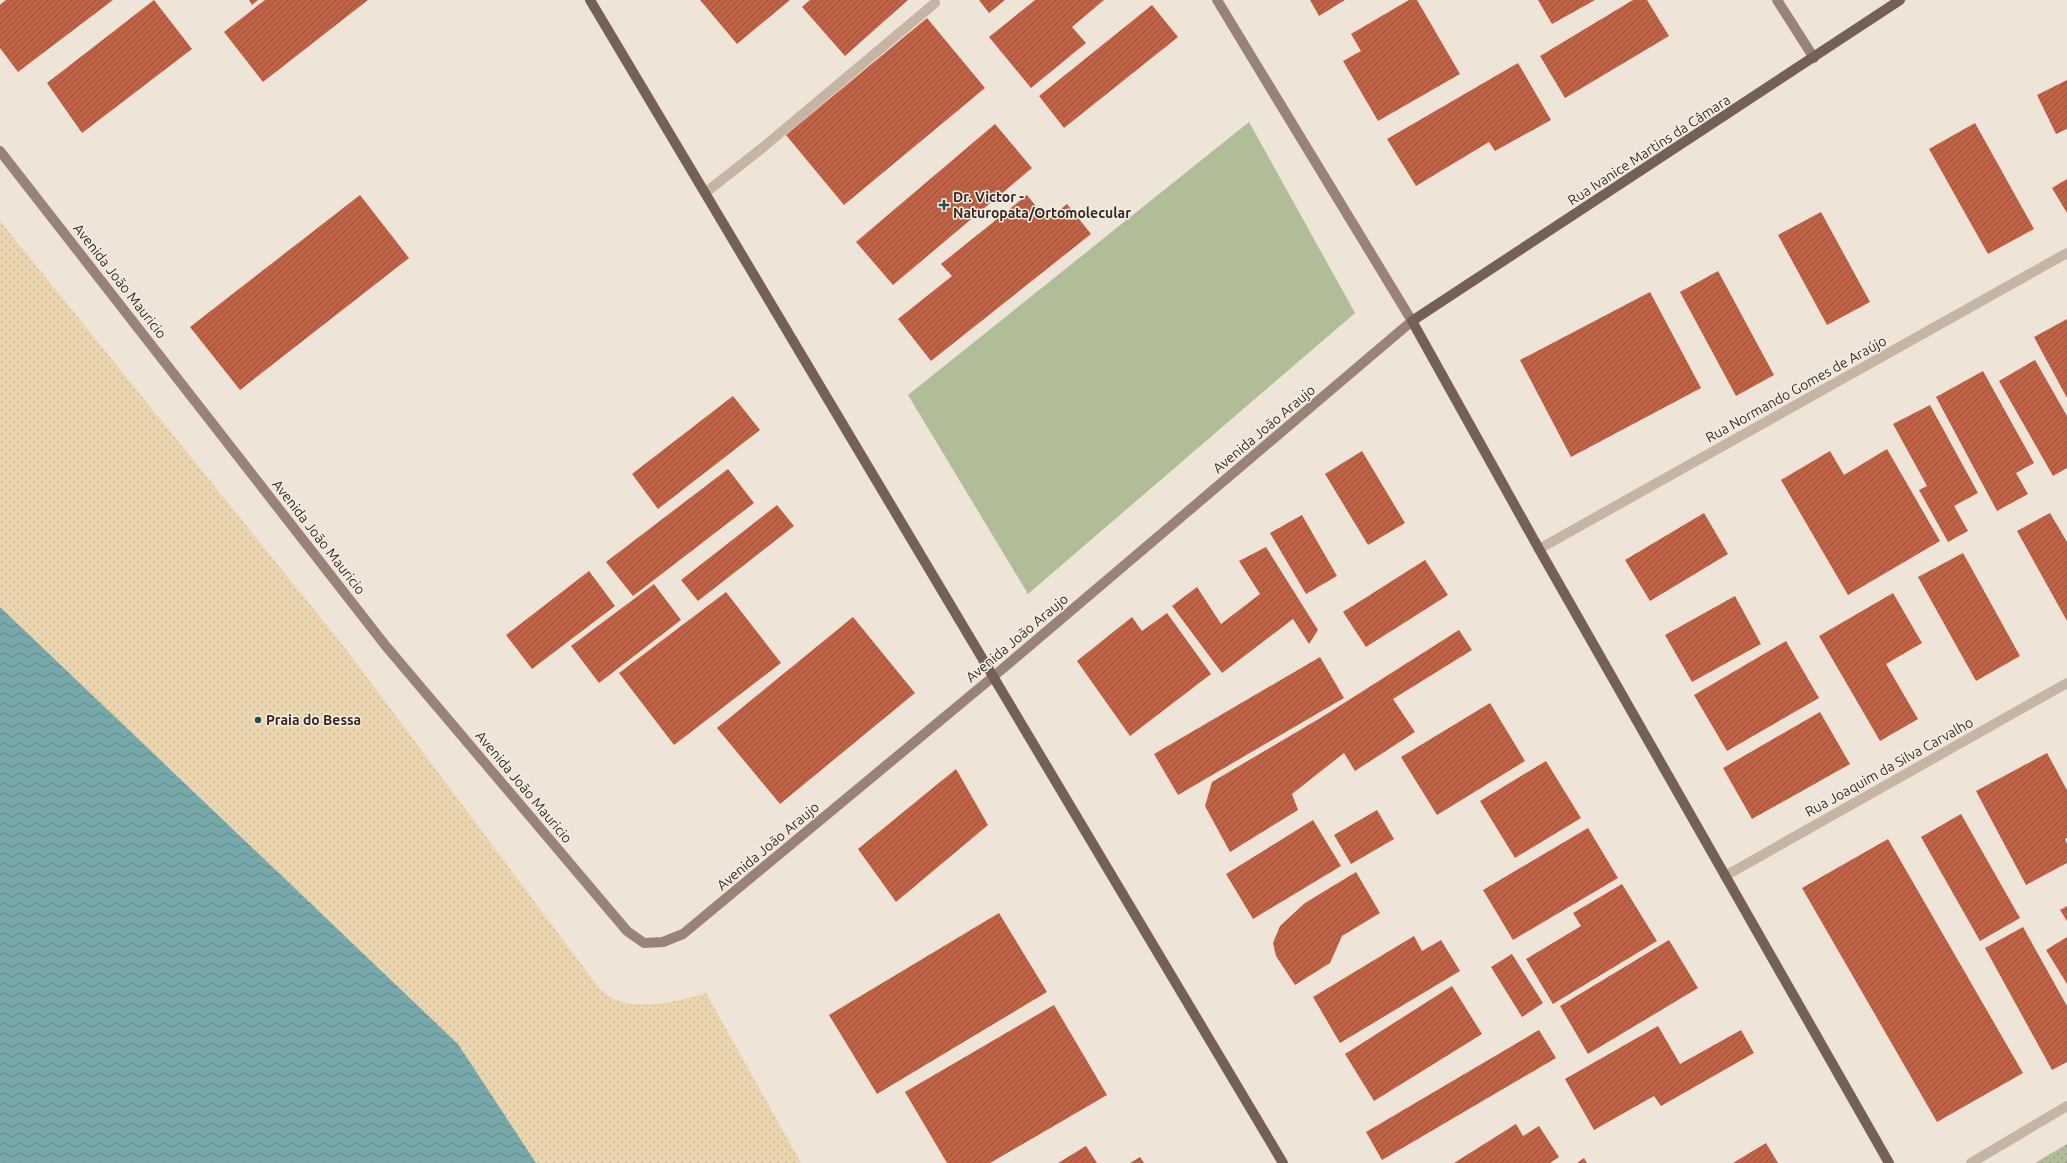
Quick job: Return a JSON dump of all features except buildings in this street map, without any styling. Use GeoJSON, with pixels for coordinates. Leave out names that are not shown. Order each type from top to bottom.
{"type":"FeatureCollection","features":[{"type":"Feature","properties":{"kind":"main road"},"geometry":{"type":"LineString","coordinates":[[590,0],[1283,1163]]}},
{"type":"Feature","properties":{"kind":"main road"},"geometry":{"type":"LineString","coordinates":[[1217,0],[1412,321],[1539,549],[1889,1163]]}},
{"type":"Feature","properties":{"kind":"main road"},"geometry":{"type":"LineString","coordinates":[[1777,0],[1814,58]]}},
{"type":"Feature","properties":{"kind":"main road","name":"Rua Ivanice Martins da Câmara"},"geometry":{"type":"LineString","coordinates":[[1412,321],[1900,0]]}},
{"type":"Feature","properties":{"kind":"main road","name":"Avenida João Mauricio"},"geometry":{"type":"LineString","coordinates":[[0,151],[385,645],[627,931]]}},
{"type":"Feature","properties":{"kind":"main road","name":"Avenida João Araujo"},"geometry":{"type":"LineString","coordinates":[[627,931],[644,943],[663,942],[683,934],[994,676],[1412,321]]}},
{"type":"Feature","properties":{"kind":"street"},"geometry":{"type":"LineString","coordinates":[[705,193],[761,149],[935,3]]}},
{"type":"Feature","properties":{"kind":"street","name":"Rua Normando Gomes de Araújo"},"geometry":{"type":"LineString","coordinates":[[1539,549],[2067,252]]}},
{"type":"Feature","properties":{"kind":"street","name":"Rua Joaquim da Silva Carvalho"},"geometry":{"type":"LineString","coordinates":[[1725,876],[2067,683]]}},
{"type":"Feature","properties":{"kind":"street"},"geometry":{"type":"LineString","coordinates":[[1971,1163],[2067,1106]]}},
{"type":"Feature","properties":{"kind":"green space"},"geometry":{"type":"Polygon","coordinates":[[[1249,122],[1355,313],[1028,594],[908,395],[1249,122]]]}},
{"type":"Feature","properties":{"kind":"green space"},"geometry":{"type":"Polygon","coordinates":[[[2067,1144],[2067,1163],[2035,1163],[2067,1144]]]}},
{"type":"Feature","properties":{"kind":"sand","name":"Praia do Bessa"},"geometry":{"type":"Polygon","coordinates":[[[0,221],[342,644],[599,988],[614,999],[624,1003],[635,1004],[660,1004],[706,993],[801,1163],[536,1163],[458,1044],[0,607],[0,221]]]}},
{"type":"Feature","properties":{"kind":"water"},"geometry":{"type":"Polygon","coordinates":[[[0,607],[458,1044],[536,1163],[0,1163],[0,607]]]}},
{"type":"Feature","properties":{"kind":"place","name":"Dr. Victor - Naturopata/Ortomolecular"},"geometry":{"type":"Point","coordinates":[944,205]}},
{"type":"Feature","properties":{"kind":"place","name":"Praia do Bessa"},"geometry":{"type":"Point","coordinates":[258,720]}}]}
